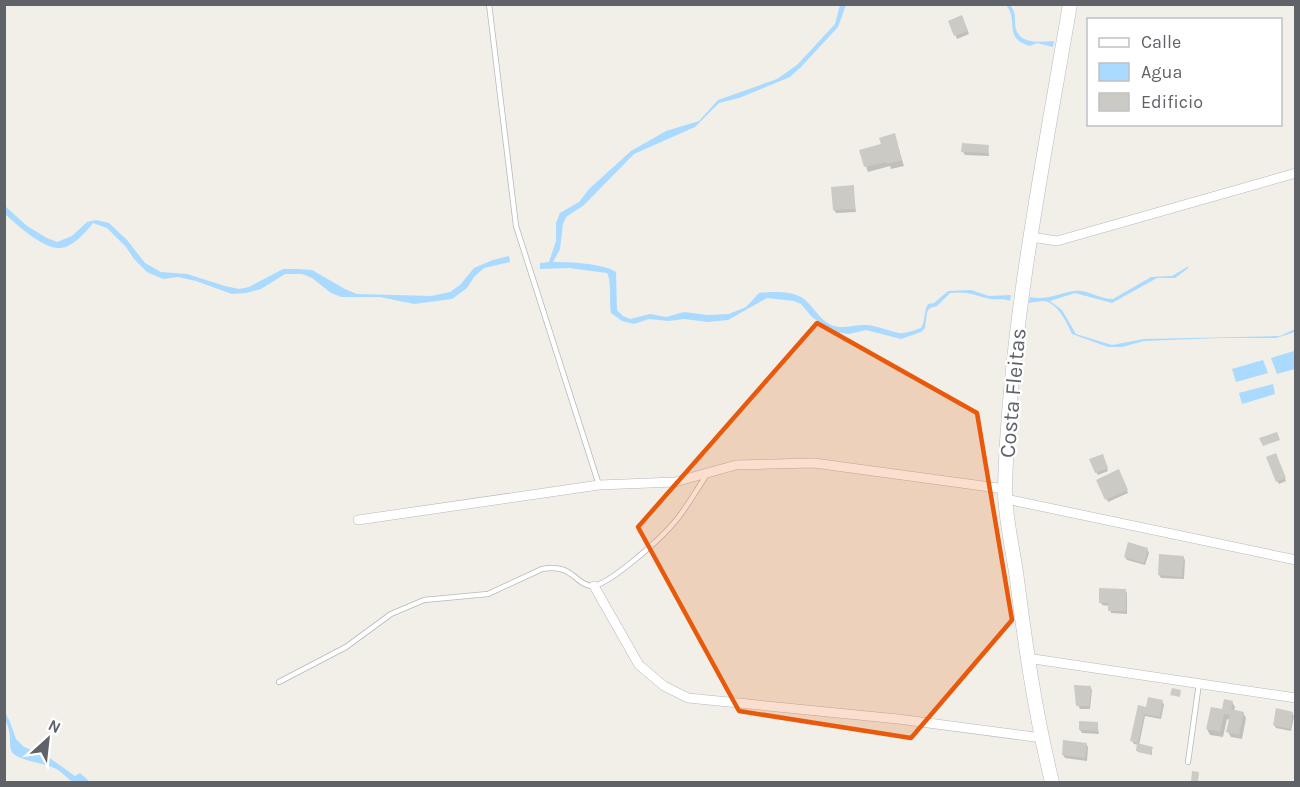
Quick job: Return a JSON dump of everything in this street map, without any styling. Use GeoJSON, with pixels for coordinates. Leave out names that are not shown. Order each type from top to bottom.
{"type":"FeatureCollection","features":[{"type":"Feature","properties":{"kind":"main road","name":"Costa Fleitas"},"geometry":{"type":"LineString","coordinates":[[1052,783],[1027,658],[1006,494],[1014,353],[1070,4]]}},
{"type":"Feature","properties":{"kind":"street"},"geometry":{"type":"LineString","coordinates":[[1031,237],[1057,241],[1296,173]]}},
{"type":"Feature","properties":{"kind":"street"},"geometry":{"type":"LineString","coordinates":[[358,520],[599,485],[675,482],[736,465],[814,463],[1006,494],[1296,560]]}},
{"type":"Feature","properties":{"kind":"street"},"geometry":{"type":"LineString","coordinates":[[594,586],[639,665],[664,686],[688,698],[898,719],[1042,738]]}},
{"type":"Feature","properties":{"kind":"street"},"geometry":{"type":"LineString","coordinates":[[1027,658],[1296,698]]}},
{"type":"Feature","properties":{"kind":"lane"},"geometry":{"type":"LineString","coordinates":[[489,4],[516,226],[599,485]]}},
{"type":"Feature","properties":{"kind":"lane"},"geometry":{"type":"LineString","coordinates":[[279,682],[346,647],[391,615],[424,600],[488,594],[551,567],[567,570],[587,584],[594,586],[613,577],[674,524],[707,474]]}},
{"type":"Feature","properties":{"kind":"lane"},"geometry":{"type":"LineString","coordinates":[[1188,762],[1199,683]]}},
{"type":"Feature","properties":{"kind":"highlighted area"},"geometry":{"type":"Polygon","coordinates":[[[817,323],[977,413],[1012,620],[911,738],[739,711],[638,527],[817,323]]]}},
{"type":"Feature","properties":{"kind":"water"},"geometry":{"type":"Polygon","coordinates":[[[840,5],[846,5],[838,27],[790,77],[739,98],[719,103],[695,127],[634,154],[584,205],[566,217],[560,249],[553,262],[594,265],[616,272],[617,310],[630,319],[650,314],[666,317],[684,312],[707,315],[729,314],[746,307],[759,293],[776,292],[800,296],[823,320],[831,325],[876,326],[901,333],[921,328],[928,304],[934,303],[948,291],[971,290],[989,296],[1011,295],[1010,301],[966,293],[950,293],[927,312],[925,328],[921,332],[901,339],[866,330],[849,334],[834,332],[812,317],[801,304],[767,298],[728,320],[708,322],[649,319],[634,324],[622,321],[611,313],[607,273],[569,268],[540,269],[540,263],[549,262],[556,241],[556,223],[560,213],[579,202],[589,189],[631,151],[666,131],[699,121],[718,100],[777,79],[797,65],[835,24],[840,5]]]}},
{"type":"Feature","properties":{"kind":"water"},"geometry":{"type":"Polygon","coordinates":[[[1006,5],[1010,5],[1014,11],[1016,30],[1019,35],[1029,41],[1054,41],[1053,47],[1037,43],[1030,46],[1017,39],[1010,11],[1006,5]]]}},
{"type":"Feature","properties":{"kind":"water"},"geometry":{"type":"Polygon","coordinates":[[[5,206],[27,226],[57,242],[72,236],[87,222],[96,220],[109,223],[127,240],[145,263],[161,272],[187,274],[239,289],[249,287],[283,269],[298,269],[312,270],[357,294],[431,296],[450,292],[460,285],[474,268],[509,256],[510,262],[484,268],[467,288],[452,299],[414,304],[380,297],[341,297],[302,274],[285,274],[261,289],[232,294],[196,281],[178,277],[163,279],[147,272],[107,228],[93,223],[83,235],[65,247],[46,245],[31,236],[5,214],[5,206]]]}},
{"type":"Feature","properties":{"kind":"water"},"geometry":{"type":"Polygon","coordinates":[[[1189,266],[1175,278],[1157,278],[1112,303],[1075,293],[1050,301],[1062,310],[1076,334],[1112,345],[1144,339],[1280,336],[1295,329],[1295,332],[1276,338],[1144,341],[1122,347],[1108,347],[1072,334],[1054,305],[1044,301],[1029,303],[1030,297],[1047,297],[1079,291],[1113,299],[1151,277],[1172,276],[1189,266]]]}},
{"type":"Feature","properties":{"kind":"water"},"geometry":{"type":"Polygon","coordinates":[[[1294,351],[1295,369],[1277,374],[1271,358],[1294,351]]]}},
{"type":"Feature","properties":{"kind":"water"},"geometry":{"type":"Polygon","coordinates":[[[1263,360],[1268,373],[1236,382],[1232,369],[1263,360]]]}},
{"type":"Feature","properties":{"kind":"water"},"geometry":{"type":"Polygon","coordinates":[[[1273,384],[1275,394],[1242,404],[1239,393],[1273,384]]]}},
{"type":"Feature","properties":{"kind":"water"},"geometry":{"type":"Polygon","coordinates":[[[5,712],[16,739],[24,747],[47,756],[75,776],[80,773],[89,781],[94,782],[73,782],[57,769],[23,759],[13,753],[10,748],[10,733],[5,712]]]}},
{"type":"Feature","properties":{"kind":"building"},"geometry":{"type":"Polygon","coordinates":[[[962,15],[968,31],[954,36],[948,21],[962,15]]]}},
{"type":"Feature","properties":{"kind":"building"},"geometry":{"type":"Polygon","coordinates":[[[895,133],[902,160],[864,167],[859,150],[881,144],[879,138],[895,133]]]}},
{"type":"Feature","properties":{"kind":"building"},"geometry":{"type":"Polygon","coordinates":[[[962,143],[989,145],[988,153],[961,152],[962,143]]]}},
{"type":"Feature","properties":{"kind":"building"},"geometry":{"type":"Polygon","coordinates":[[[854,185],[855,209],[833,210],[831,187],[854,185]]]}},
{"type":"Feature","properties":{"kind":"building"},"geometry":{"type":"Polygon","coordinates":[[[1277,432],[1280,440],[1263,446],[1259,438],[1277,432]]]}},
{"type":"Feature","properties":{"kind":"building"},"geometry":{"type":"Polygon","coordinates":[[[1276,453],[1286,478],[1276,482],[1266,457],[1276,453]]]}},
{"type":"Feature","properties":{"kind":"building"},"geometry":{"type":"Polygon","coordinates":[[[1103,454],[1108,468],[1095,473],[1089,459],[1103,454]]]}},
{"type":"Feature","properties":{"kind":"building"},"geometry":{"type":"Polygon","coordinates":[[[1119,469],[1128,490],[1105,500],[1096,480],[1119,469]]]}},
{"type":"Feature","properties":{"kind":"building"},"geometry":{"type":"Polygon","coordinates":[[[1128,542],[1148,548],[1144,563],[1124,557],[1128,542]]]}},
{"type":"Feature","properties":{"kind":"building"},"geometry":{"type":"Polygon","coordinates":[[[1159,554],[1184,556],[1182,577],[1158,575],[1159,554]]]}},
{"type":"Feature","properties":{"kind":"building"},"geometry":{"type":"Polygon","coordinates":[[[1099,588],[1126,589],[1126,611],[1108,611],[1108,603],[1099,603],[1099,588]]]}},
{"type":"Feature","properties":{"kind":"building"},"geometry":{"type":"Polygon","coordinates":[[[1074,685],[1091,686],[1089,706],[1076,706],[1074,685]]]}},
{"type":"Feature","properties":{"kind":"building"},"geometry":{"type":"Polygon","coordinates":[[[1172,688],[1181,690],[1180,697],[1170,695],[1172,688]]]}},
{"type":"Feature","properties":{"kind":"building"},"geometry":{"type":"Polygon","coordinates":[[[1148,697],[1163,700],[1160,717],[1144,714],[1138,743],[1130,741],[1138,705],[1146,707],[1148,697]]]}},
{"type":"Feature","properties":{"kind":"building"},"geometry":{"type":"Polygon","coordinates":[[[1224,699],[1233,701],[1231,709],[1244,712],[1239,735],[1226,732],[1230,715],[1224,714],[1220,732],[1206,729],[1211,707],[1222,709],[1224,699]]]}},
{"type":"Feature","properties":{"kind":"building"},"geometry":{"type":"Polygon","coordinates":[[[1276,708],[1293,712],[1290,729],[1273,725],[1276,708]]]}},
{"type":"Feature","properties":{"kind":"building"},"geometry":{"type":"Polygon","coordinates":[[[1079,721],[1098,722],[1098,731],[1079,730],[1079,721]]]}},
{"type":"Feature","properties":{"kind":"building"},"geometry":{"type":"Polygon","coordinates":[[[1063,740],[1087,743],[1085,758],[1062,755],[1063,740]]]}},
{"type":"Feature","properties":{"kind":"building"},"geometry":{"type":"Polygon","coordinates":[[[1137,743],[1153,747],[1151,754],[1136,751],[1137,743]]]}},
{"type":"Feature","properties":{"kind":"building"},"geometry":{"type":"Polygon","coordinates":[[[1192,771],[1199,772],[1198,782],[1191,782],[1192,771]]]}}]}
